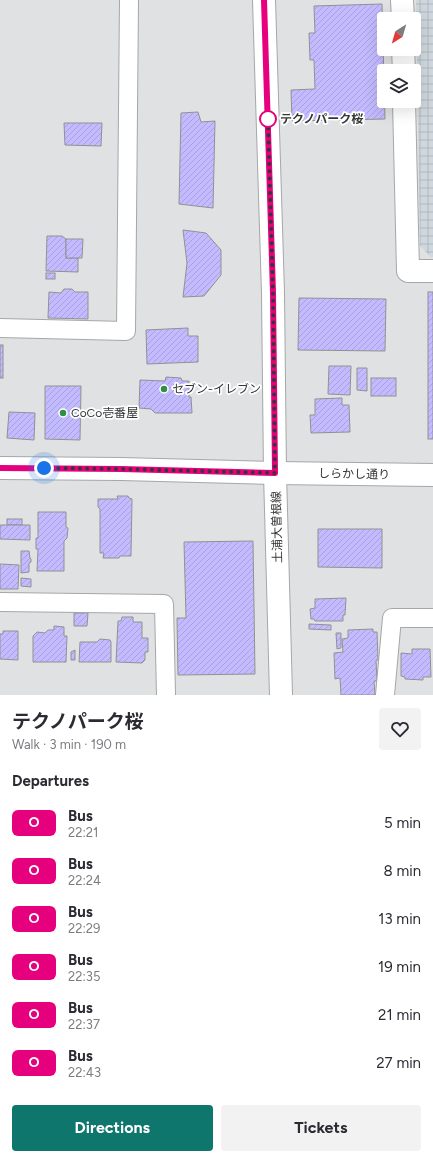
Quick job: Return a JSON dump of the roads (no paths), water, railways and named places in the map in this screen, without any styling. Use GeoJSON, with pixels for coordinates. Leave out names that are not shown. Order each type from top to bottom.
{"type":"FeatureCollection","features":[{"type":"Feature","properties":{"kind":"main road","name":"土浦大曽根線"},"geometry":{"type":"LineString","coordinates":[[264,0],[273,293],[275,473],[281,695]]}},
{"type":"Feature","properties":{"kind":"main road"},"geometry":{"type":"LineString","coordinates":[[402,0],[403,12]]}},
{"type":"Feature","properties":{"kind":"main road"},"geometry":{"type":"LineString","coordinates":[[404,108],[408,271],[433,271]]}},
{"type":"Feature","properties":{"kind":"main road","name":"しらかし通り"},"geometry":{"type":"LineString","coordinates":[[0,468],[433,475]]}},
{"type":"Feature","properties":{"kind":"street"},"geometry":{"type":"LineString","coordinates":[[0,328],[126,331],[129,0]]}},
{"type":"Feature","properties":{"kind":"street"},"geometry":{"type":"LineString","coordinates":[[0,602],[164,604],[166,695]]}},
{"type":"Feature","properties":{"kind":"street"},"geometry":{"type":"LineString","coordinates":[[385,695],[392,618],[433,618]]}},
{"type":"Feature","properties":{"kind":"place","name":"テクノパーク桜"},"geometry":{"type":"Point","coordinates":[268,119]}},
{"type":"Feature","properties":{"kind":"place","name":"セブン-イレブン"},"geometry":{"type":"Point","coordinates":[164,389]}},
{"type":"Feature","properties":{"kind":"place","name":"CoCo壱番屋"},"geometry":{"type":"Point","coordinates":[63,413]}}]}
